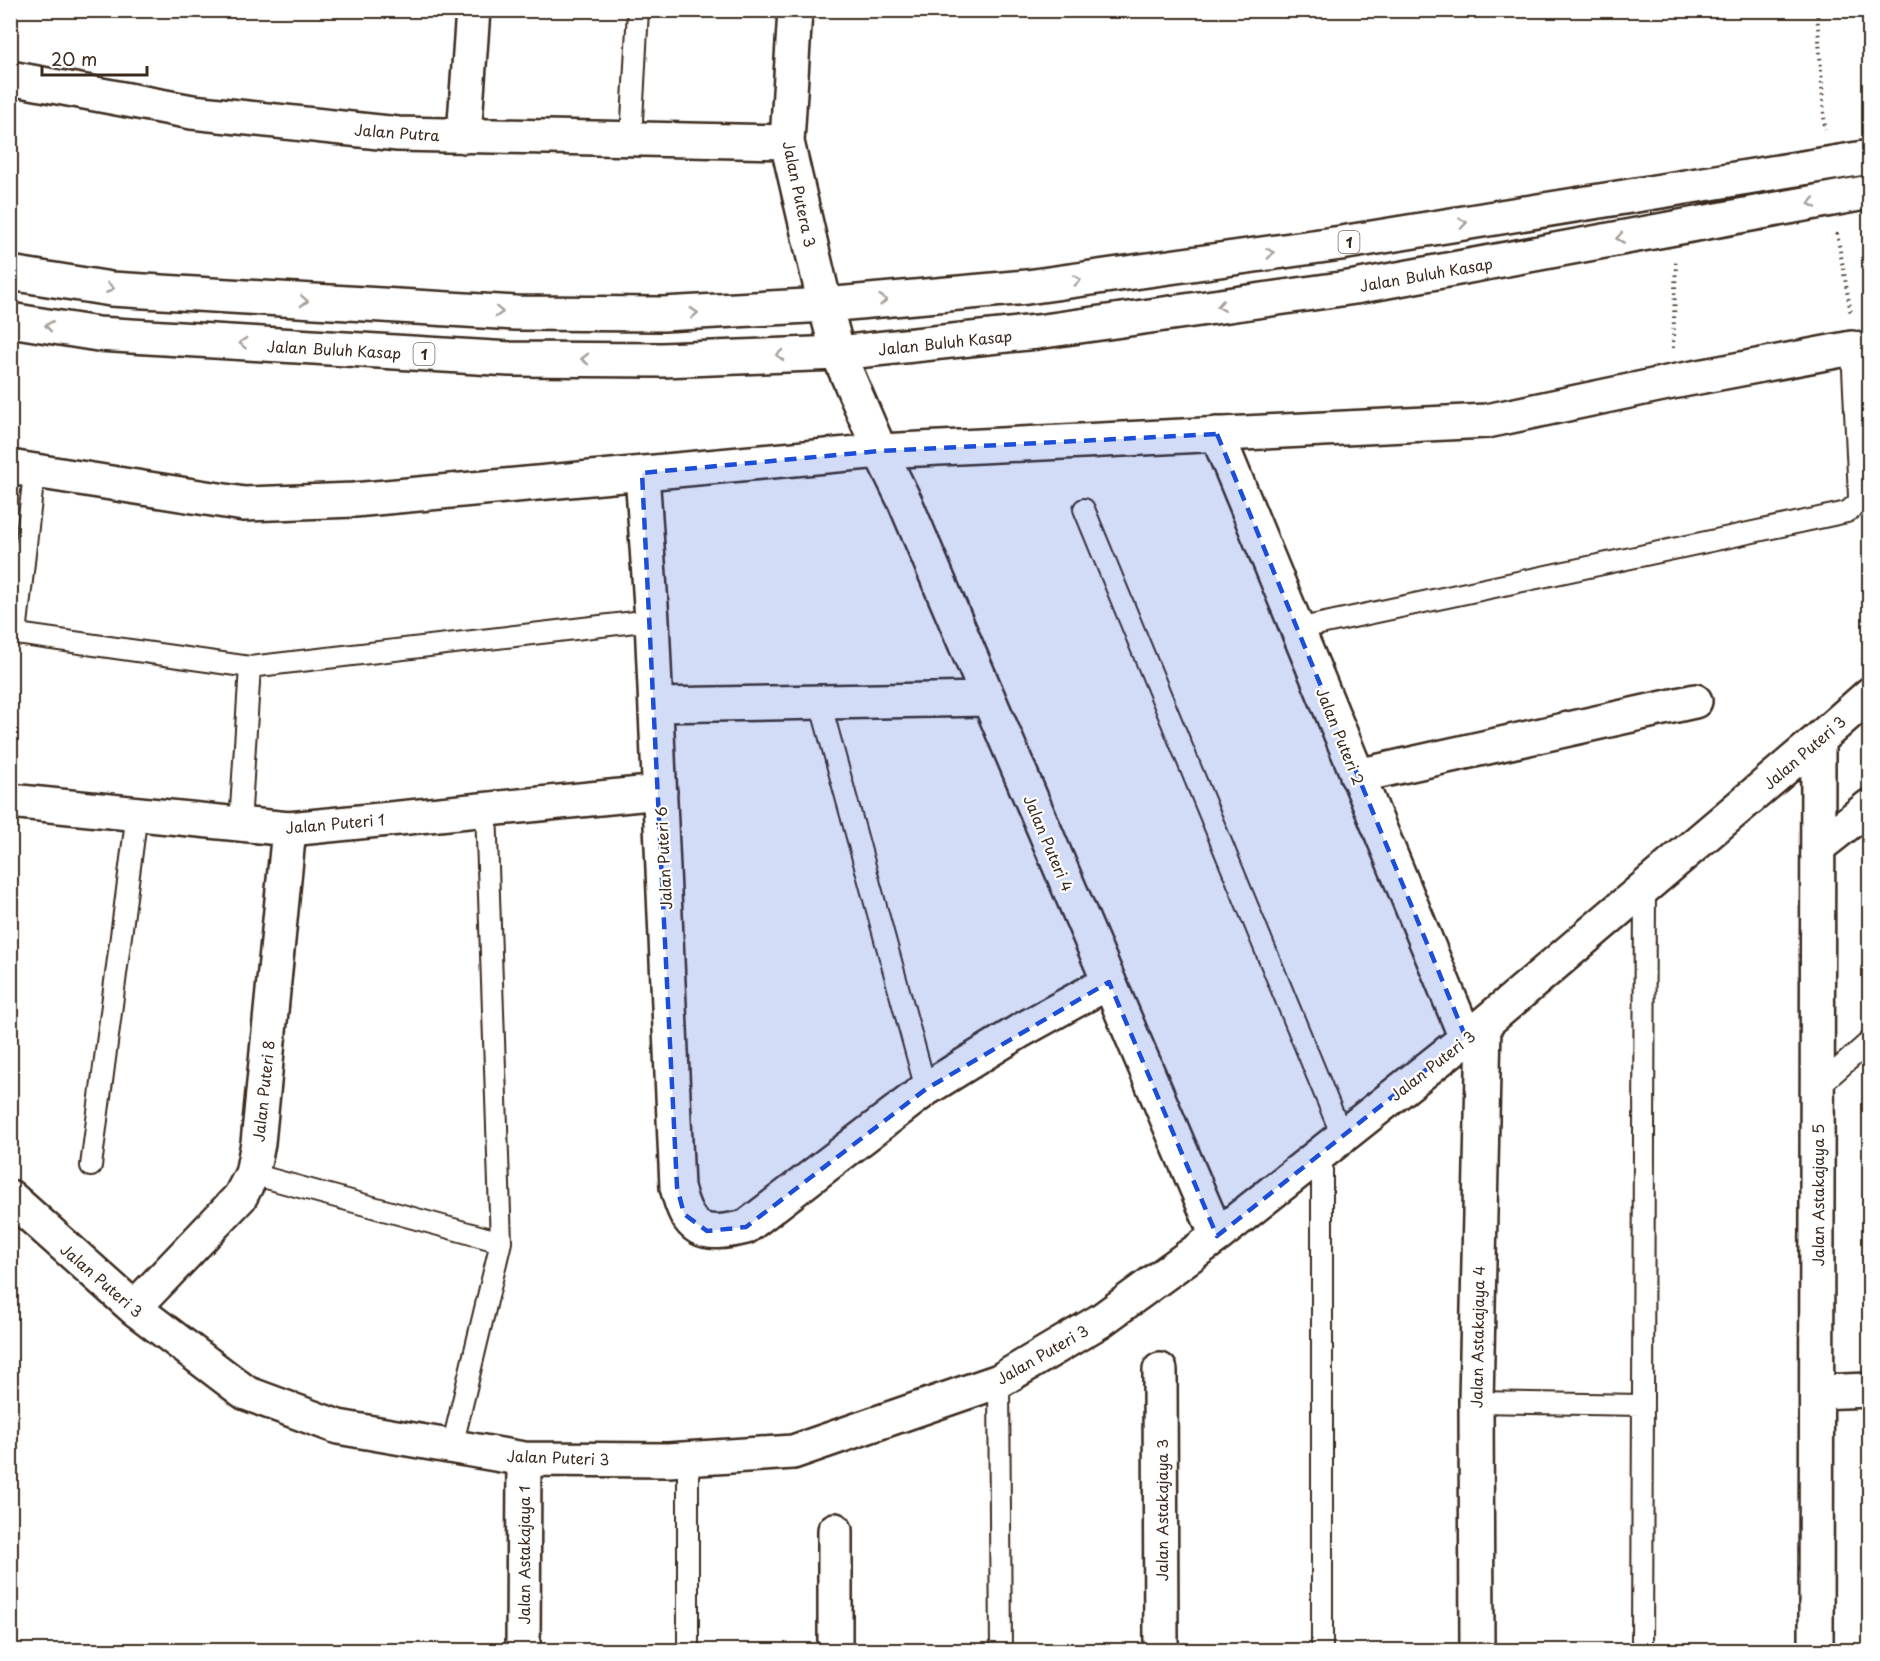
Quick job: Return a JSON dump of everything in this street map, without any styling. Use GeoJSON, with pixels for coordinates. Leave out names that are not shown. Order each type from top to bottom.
{"type":"FeatureCollection","features":[{"type":"Feature","properties":{"kind":"main road"},"geometry":{"type":"LineString","coordinates":[[464,136],[473,10]]}},
{"type":"Feature","properties":{"kind":"main road","name":"Jalan Putera 3"},"geometry":{"type":"LineString","coordinates":[[795,10],[787,142],[838,353]]}},
{"type":"Feature","properties":{"kind":"main road","name":"Jalan Putra"},"geometry":{"type":"LineString","coordinates":[[10,78],[192,112],[398,135],[787,142]]}},
{"type":"Feature","properties":{"kind":"main road","name":"1"},"geometry":{"type":"LineString","coordinates":[[10,273],[111,289],[516,313],[663,314],[825,305],[1027,287],[1097,278],[1341,243],[1869,157]]}},
{"type":"Feature","properties":{"kind":"main road","name":"Jalan Buluh Kasap"},"geometry":{"type":"LineString","coordinates":[[10,320],[98,334],[510,359],[662,360],[838,353],[1037,332],[1355,287],[1869,192]]}},
{"type":"Feature","properties":{"kind":"main road"},"geometry":{"type":"LineString","coordinates":[[22,470],[244,504],[354,500],[880,451],[1487,421],[1672,381],[1852,348]]}},
{"type":"Feature","properties":{"kind":"main road","name":"Jalan Puteri 4"},"geometry":{"type":"LineString","coordinates":[[838,353],[880,451],[905,502],[1217,1236]]}},
{"type":"Feature","properties":{"kind":"main road","name":"Jalan Puteri 2"},"geometry":{"type":"LineString","coordinates":[[1217,434],[1358,776],[1475,1031]]}},
{"type":"Feature","properties":{"kind":"main road","name":"Jalan Puteri 6"},"geometry":{"type":"LineString","coordinates":[[642,473],[652,620],[677,1187],[684,1214],[694,1226],[707,1231],[726,1232],[746,1227],[926,1089]]}},
{"type":"Feature","properties":{"kind":"main road","name":"Jalan Puteri 3"},"geometry":{"type":"LineString","coordinates":[[10,1197],[134,1308],[246,1393],[338,1427],[524,1459],[688,1459],[793,1452],[999,1381],[1100,1321],[1217,1236],[1475,1031],[1818,740],[1869,694]]}},
{"type":"Feature","properties":{"kind":"main road"},"geometry":{"type":"LineString","coordinates":[[656,705],[987,699]]}},
{"type":"Feature","properties":{"kind":"main road"},"geometry":{"type":"LineString","coordinates":[[1358,776],[1695,701]]}},
{"type":"Feature","properties":{"kind":"main road","name":"Jalan Astakajaya 5"},"geometry":{"type":"LineString","coordinates":[[1816,1650],[1818,740]]}},
{"type":"Feature","properties":{"kind":"main road","name":"Jalan Puteri 1"},"geometry":{"type":"LineString","coordinates":[[10,801],[289,829],[660,792]]}},
{"type":"Feature","properties":{"kind":"main road"},"geometry":{"type":"LineString","coordinates":[[1818,847],[1869,806]]}},
{"type":"Feature","properties":{"kind":"main road","name":"Jalan Puteri 8"},"geometry":{"type":"LineString","coordinates":[[134,1308],[240,1197],[252,1174],[258,1143],[289,829]]}},
{"type":"Feature","properties":{"kind":"main road"},"geometry":{"type":"LineString","coordinates":[[926,1089],[1020,1031],[1109,982]]}},
{"type":"Feature","properties":{"kind":"main road","name":"Jalan Astakajaya 4"},"geometry":{"type":"LineString","coordinates":[[1475,1031],[1477,1650]]}},
{"type":"Feature","properties":{"kind":"main road","name":"Jalan Astakajaya 3"},"geometry":{"type":"LineString","coordinates":[[1160,1370],[1161,1650]]}},
{"type":"Feature","properties":{"kind":"main road"},"geometry":{"type":"LineString","coordinates":[[1817,1392],[1869,1390]]}},
{"type":"Feature","properties":{"kind":"main road","name":"Jalan Astakajaya 1"},"geometry":{"type":"LineString","coordinates":[[523,1650],[524,1459]]}},
{"type":"Feature","properties":{"kind":"main road"},"geometry":{"type":"LineString","coordinates":[[835,1530],[835,1650]]}},
{"type":"Feature","properties":{"kind":"lane"},"geometry":{"type":"LineString","coordinates":[[631,139],[638,10]]}},
{"type":"Feature","properties":{"kind":"lane"},"geometry":{"type":"LineString","coordinates":[[1297,629],[1847,512],[1858,503],[1859,496],[1852,348]]}},
{"type":"Feature","properties":{"kind":"lane"},"geometry":{"type":"LineString","coordinates":[[22,470],[13,634],[250,667],[652,620]]}},
{"type":"Feature","properties":{"kind":"lane"},"geometry":{"type":"LineString","coordinates":[[1084,509],[1332,1144],[1322,1650]]}},
{"type":"Feature","properties":{"kind":"lane"},"geometry":{"type":"LineString","coordinates":[[240,824],[250,667]]}},
{"type":"Feature","properties":{"kind":"lane"},"geometry":{"type":"LineString","coordinates":[[820,702],[926,1089]]}},
{"type":"Feature","properties":{"kind":"lane"},"geometry":{"type":"LineString","coordinates":[[452,1447],[501,1242],[486,809]]}},
{"type":"Feature","properties":{"kind":"lane"},"geometry":{"type":"LineString","coordinates":[[91,1166],[137,813]]}},
{"type":"Feature","properties":{"kind":"lane"},"geometry":{"type":"LineString","coordinates":[[1642,1650],[1641,1405],[1645,885]]}},
{"type":"Feature","properties":{"kind":"lane"},"geometry":{"type":"LineString","coordinates":[[1818,1087],[1869,1041]]}},
{"type":"Feature","properties":{"kind":"lane"},"geometry":{"type":"LineString","coordinates":[[252,1174],[501,1242]]}},
{"type":"Feature","properties":{"kind":"lane"},"geometry":{"type":"LineString","coordinates":[[999,1381],[1001,1650]]}},
{"type":"Feature","properties":{"kind":"lane"},"geometry":{"type":"LineString","coordinates":[[1476,1402],[1641,1405]]}},
{"type":"Feature","properties":{"kind":"lane"},"geometry":{"type":"LineString","coordinates":[[688,1459],[688,1650]]}},
{"type":"Feature","properties":{"kind":"path"},"geometry":{"type":"LineString","coordinates":[[1817,10],[1827,163]]}},
{"type":"Feature","properties":{"kind":"path"},"geometry":{"type":"LineString","coordinates":[[1831,199],[1851,305],[1852,348]]}},
{"type":"Feature","properties":{"kind":"path"},"geometry":{"type":"LineString","coordinates":[[1672,381],[1677,227]]}},
{"type":"Feature","properties":{"kind":"highlighted area"},"geometry":{"type":"Polygon","coordinates":[[[1217,434],[1466,1038],[1217,1236],[1109,982],[926,1089],[746,1227],[707,1231],[684,1214],[677,1187],[642,473],[880,451],[1217,434]]]}}]}
